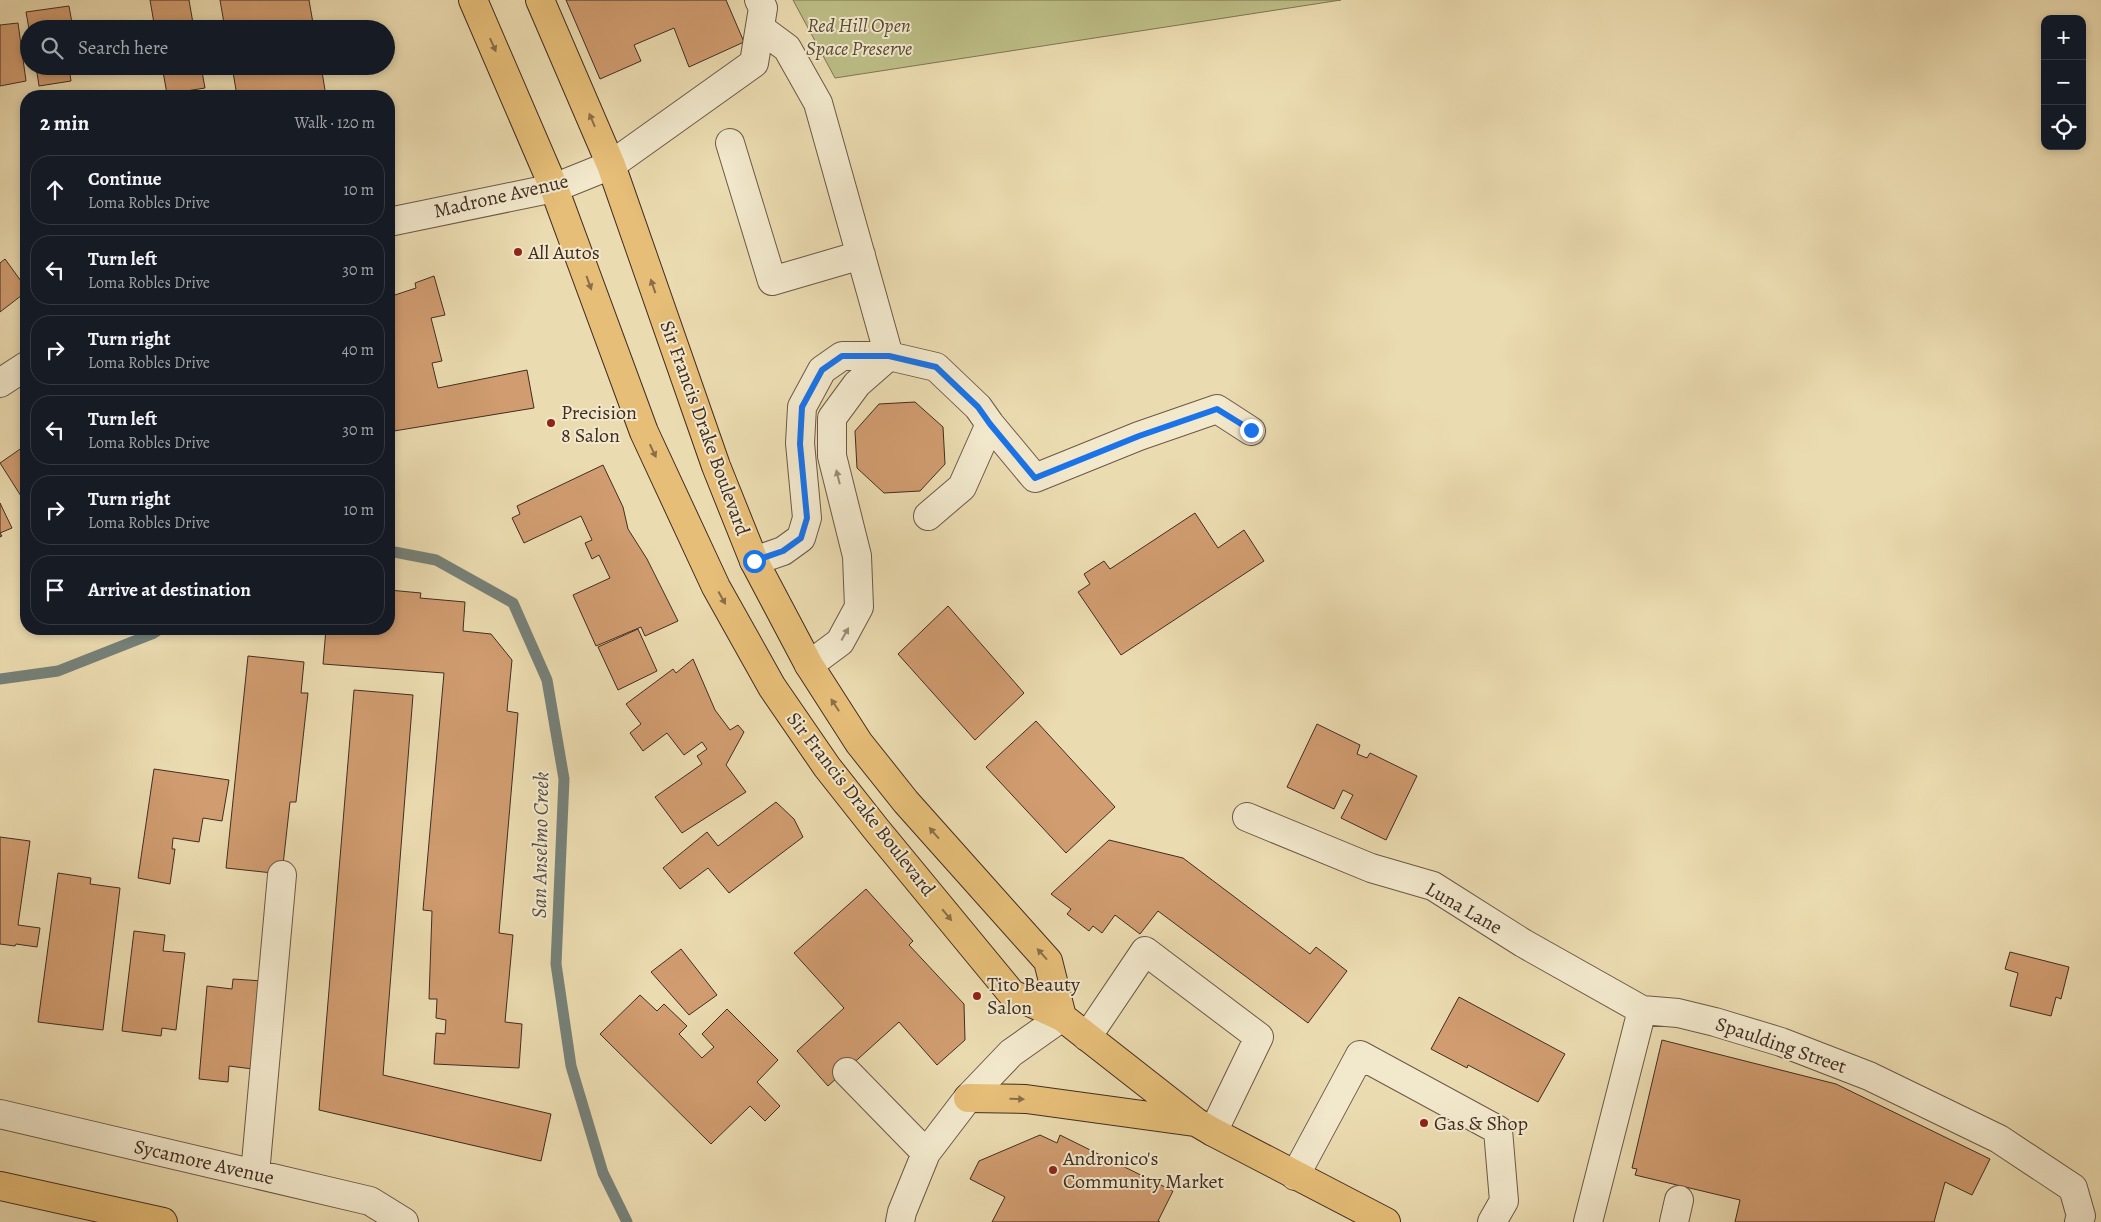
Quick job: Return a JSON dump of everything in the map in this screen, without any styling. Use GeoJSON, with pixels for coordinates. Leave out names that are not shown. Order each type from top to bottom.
{"type":"FeatureCollection","features":[{"type":"Feature","properties":{"kind":"main road","name":"Sir Francis Drake Boulevard"},"geometry":{"type":"LineString","coordinates":[[473,0],[554,188],[644,432],[716,587],[772,687],[827,767],[1012,994],[1062,1017],[1204,1127],[1386,1222]]}},
{"type":"Feature","properties":{"kind":"main road","name":"Sir Francis Drake Boulevard"},"geometry":{"type":"LineString","coordinates":[[540,0],[611,165],[716,466],[754,561],[809,666],[860,743],[901,794],[1048,961],[1062,1017]]}},
{"type":"Feature","properties":{"kind":"main road"},"geometry":{"type":"LineString","coordinates":[[968,1098],[1026,1099],[1204,1127]]}},
{"type":"Feature","properties":{"kind":"main road"},"geometry":{"type":"LineString","coordinates":[[0,1186],[163,1222]]}},
{"type":"Feature","properties":{"kind":"street","name":"Madrone Avenue"},"geometry":{"type":"LineString","coordinates":[[395,221],[554,188],[611,165],[754,63],[763,8],[759,0]]}},
{"type":"Feature","properties":{"kind":"street"},"geometry":{"type":"LineString","coordinates":[[760,28],[788,48],[818,103],[889,356]]}},
{"type":"Feature","properties":{"kind":"street"},"geometry":{"type":"LineString","coordinates":[[730,143],[772,281],[860,255]]}},
{"type":"Feature","properties":{"kind":"street"},"geometry":{"type":"LineString","coordinates":[[754,561],[783,551],[801,538],[807,518],[800,444],[802,407],[822,370],[842,356],[889,356],[936,367],[978,407],[1035,478],[1139,436],[1217,409],[1251,430]]}},
{"type":"Feature","properties":{"kind":"street"},"geometry":{"type":"LineString","coordinates":[[809,666],[840,642],[860,607],[858,556],[832,456],[832,418],[858,384],[889,356]]}},
{"type":"Feature","properties":{"kind":"street"},"geometry":{"type":"LineString","coordinates":[[0,384],[20,370]]}},
{"type":"Feature","properties":{"kind":"street"},"geometry":{"type":"LineString","coordinates":[[928,516],[962,487],[990,424]]}},
{"type":"Feature","properties":{"kind":"street","name":"Luna Lane"},"geometry":{"type":"LineString","coordinates":[[1247,817],[1371,868],[1433,886],[1523,943],[1642,1010]]}},
{"type":"Feature","properties":{"kind":"street"},"geometry":{"type":"LineString","coordinates":[[255,1174],[282,875]]}},
{"type":"Feature","properties":{"kind":"street"},"geometry":{"type":"LineString","coordinates":[[1087,1037],[1145,951],[1258,1037],[1204,1127]]}},
{"type":"Feature","properties":{"kind":"street"},"geometry":{"type":"LineString","coordinates":[[1588,1222],[1642,1010]]}},
{"type":"Feature","properties":{"kind":"street","name":"Spaulding Street"},"geometry":{"type":"LineString","coordinates":[[1642,1010],[1678,1013],[1781,1042],[1886,1084],[1999,1139],[2073,1188],[2078,1202],[2080,1222]]}},
{"type":"Feature","properties":{"kind":"street"},"geometry":{"type":"LineString","coordinates":[[900,1222],[902,1212],[926,1153],[968,1098],[1011,1053],[1062,1017]]}},
{"type":"Feature","properties":{"kind":"street"},"geometry":{"type":"LineString","coordinates":[[1295,1176],[1360,1055],[1498,1130],[1504,1200],[1492,1222]]}},
{"type":"Feature","properties":{"kind":"street"},"geometry":{"type":"LineString","coordinates":[[847,1072],[926,1153]]}},
{"type":"Feature","properties":{"kind":"street","name":"Sycamore Avenue"},"geometry":{"type":"LineString","coordinates":[[0,1114],[370,1200],[404,1222]]}},
{"type":"Feature","properties":{"kind":"green space","name":"Red Hill Open Space Preserve"},"geometry":{"type":"Polygon","coordinates":[[[793,0],[1341,0],[835,78],[793,0]]]}},
{"type":"Feature","properties":{"kind":"building"},"geometry":{"type":"Polygon","coordinates":[[[150,0],[189,0],[192,20],[153,20],[150,0]]]}},
{"type":"Feature","properties":{"kind":"building"},"geometry":{"type":"Polygon","coordinates":[[[220,0],[309,0],[312,20],[223,20],[220,0]]]}},
{"type":"Feature","properties":{"kind":"building"},"geometry":{"type":"Polygon","coordinates":[[[566,0],[726,0],[744,42],[689,67],[674,28],[634,45],[641,61],[600,79],[566,0]]]}},
{"type":"Feature","properties":{"kind":"building"},"geometry":{"type":"Polygon","coordinates":[[[69,6],[71,20],[27,20],[26,12],[69,6]]]}},
{"type":"Feature","properties":{"kind":"building"},"geometry":{"type":"Polygon","coordinates":[[[18,23],[20,75],[25,75],[26,81],[0,86],[0,25],[18,23]]]}},
{"type":"Feature","properties":{"kind":"building"},"geometry":{"type":"Polygon","coordinates":[[[37,75],[70,75],[71,81],[39,86],[37,75]]]}},
{"type":"Feature","properties":{"kind":"building"},"geometry":{"type":"Polygon","coordinates":[[[164,75],[203,75],[205,88],[166,90],[164,75]]]}},
{"type":"Feature","properties":{"kind":"building"},"geometry":{"type":"Polygon","coordinates":[[[234,75],[322,75],[325,90],[236,90],[234,75]]]}},
{"type":"Feature","properties":{"kind":"building"},"geometry":{"type":"Polygon","coordinates":[[[5,259],[20,280],[20,297],[0,312],[0,263],[5,259]]]}},
{"type":"Feature","properties":{"kind":"building"},"geometry":{"type":"Polygon","coordinates":[[[434,276],[445,315],[431,318],[442,361],[432,363],[438,388],[527,370],[534,408],[395,431],[395,295],[416,288],[415,283],[434,276]]]}},
{"type":"Feature","properties":{"kind":"building"},"geometry":{"type":"Polygon","coordinates":[[[915,402],[943,427],[945,464],[920,491],[884,493],[857,468],[855,431],[879,404],[915,402]]]}},
{"type":"Feature","properties":{"kind":"building"},"geometry":{"type":"Polygon","coordinates":[[[20,449],[20,495],[0,463],[20,449]]]}},
{"type":"Feature","properties":{"kind":"building"},"geometry":{"type":"Polygon","coordinates":[[[603,465],[623,507],[628,529],[647,559],[678,621],[645,636],[641,627],[596,646],[573,595],[610,578],[599,555],[592,559],[585,543],[592,540],[581,516],[524,543],[512,518],[520,514],[517,506],[603,465]]]}},
{"type":"Feature","properties":{"kind":"building"},"geometry":{"type":"Polygon","coordinates":[[[0,503],[12,528],[0,533],[0,503]]]}},
{"type":"Feature","properties":{"kind":"building"},"geometry":{"type":"Polygon","coordinates":[[[1195,513],[1218,548],[1244,530],[1264,561],[1121,655],[1078,592],[1090,584],[1084,574],[1104,561],[1110,569],[1195,513]]]}},
{"type":"Feature","properties":{"kind":"building"},"geometry":{"type":"Polygon","coordinates":[[[395,591],[421,593],[420,598],[465,602],[463,631],[491,634],[512,660],[507,711],[518,713],[499,933],[513,935],[505,1022],[522,1024],[519,1068],[434,1064],[436,1033],[445,1034],[446,1020],[436,1018],[437,999],[429,999],[432,911],[423,910],[444,673],[323,664],[325,635],[395,635],[395,591]]]}},
{"type":"Feature","properties":{"kind":"building"},"geometry":{"type":"Polygon","coordinates":[[[948,606],[1024,693],[975,740],[898,654],[948,606]]]}},
{"type":"Feature","properties":{"kind":"building"},"geometry":{"type":"Polygon","coordinates":[[[638,629],[657,671],[618,690],[598,647],[638,629]]]}},
{"type":"Feature","properties":{"kind":"building"},"geometry":{"type":"Polygon","coordinates":[[[248,656],[304,662],[301,693],[308,693],[296,802],[290,802],[282,874],[226,868],[248,656]]]}},
{"type":"Feature","properties":{"kind":"building"},"geometry":{"type":"Polygon","coordinates":[[[693,659],[715,710],[730,730],[738,725],[744,732],[726,765],[746,792],[682,833],[655,797],[702,764],[697,756],[707,749],[702,742],[684,755],[667,733],[643,751],[630,733],[641,724],[626,704],[673,669],[676,673],[693,659]]]}},
{"type":"Feature","properties":{"kind":"building"},"geometry":{"type":"Polygon","coordinates":[[[354,690],[413,695],[383,1075],[551,1114],[541,1161],[319,1110],[354,690]]]}},
{"type":"Feature","properties":{"kind":"building"},"geometry":{"type":"Polygon","coordinates":[[[1036,721],[1115,807],[1066,853],[986,767],[1036,721]]]}},
{"type":"Feature","properties":{"kind":"building"},"geometry":{"type":"Polygon","coordinates":[[[1317,724],[1360,745],[1357,754],[1367,758],[1370,753],[1417,776],[1386,840],[1341,818],[1353,795],[1343,790],[1334,809],[1287,787],[1317,724]]]}},
{"type":"Feature","properties":{"kind":"building"},"geometry":{"type":"Polygon","coordinates":[[[154,769],[229,780],[222,821],[203,818],[199,842],[173,838],[172,849],[175,849],[170,884],[138,878],[154,769]]]}},
{"type":"Feature","properties":{"kind":"building"},"geometry":{"type":"Polygon","coordinates":[[[776,802],[794,819],[803,837],[729,893],[708,868],[680,889],[663,868],[707,832],[718,846],[776,802]]]}},
{"type":"Feature","properties":{"kind":"building"},"geometry":{"type":"Polygon","coordinates":[[[0,837],[30,841],[18,925],[40,928],[37,947],[0,944],[0,837]]]}},
{"type":"Feature","properties":{"kind":"building"},"geometry":{"type":"Polygon","coordinates":[[[1109,840],[1183,858],[1310,954],[1316,947],[1347,971],[1308,1023],[1158,911],[1140,934],[1115,915],[1102,933],[1093,926],[1089,931],[1067,914],[1071,909],[1051,894],[1109,840]]]}},
{"type":"Feature","properties":{"kind":"building"},"geometry":{"type":"Polygon","coordinates":[[[58,873],[91,878],[90,884],[120,888],[103,1030],[38,1022],[58,873]]]}},
{"type":"Feature","properties":{"kind":"building"},"geometry":{"type":"Polygon","coordinates":[[[866,889],[913,941],[909,945],[964,1004],[965,1040],[937,1065],[899,1022],[828,1086],[797,1051],[844,1008],[794,953],[866,889]]]}},
{"type":"Feature","properties":{"kind":"building"},"geometry":{"type":"Polygon","coordinates":[[[134,931],[165,935],[163,951],[185,953],[176,1030],[162,1028],[161,1036],[122,1031],[134,931]]]}},
{"type":"Feature","properties":{"kind":"building"},"geometry":{"type":"Polygon","coordinates":[[[681,949],[717,995],[689,1015],[651,972],[681,949]]]}},
{"type":"Feature","properties":{"kind":"building"},"geometry":{"type":"Polygon","coordinates":[[[2010,952],[2069,967],[2061,999],[2056,997],[2051,1016],[2010,1006],[2018,973],[2005,969],[2010,952]]]}},
{"type":"Feature","properties":{"kind":"building"},"geometry":{"type":"Polygon","coordinates":[[[233,979],[263,981],[261,1070],[229,1066],[228,1082],[199,1079],[207,986],[232,989],[233,979]]]}},
{"type":"Feature","properties":{"kind":"building"},"geometry":{"type":"Polygon","coordinates":[[[640,995],[657,1011],[664,1004],[687,1026],[679,1034],[702,1058],[714,1047],[702,1034],[727,1009],[778,1060],[757,1082],[780,1106],[765,1121],[750,1106],[711,1144],[600,1034],[640,995]]]}},
{"type":"Feature","properties":{"kind":"building"},"geometry":{"type":"Polygon","coordinates":[[[1459,997],[1565,1054],[1538,1102],[1468,1065],[1467,1068],[1431,1049],[1459,997]]]}},
{"type":"Feature","properties":{"kind":"building"},"geometry":{"type":"Polygon","coordinates":[[[1662,1040],[1836,1084],[1990,1159],[1972,1195],[1945,1182],[1934,1222],[1735,1222],[1740,1200],[1635,1175],[1637,1169],[1632,1168],[1662,1040]]]}},
{"type":"Feature","properties":{"kind":"building","name":"Andronico's Community Market"},"geometry":{"type":"Polygon","coordinates":[[[1040,1135],[1057,1143],[1060,1135],[1173,1191],[1158,1221],[1160,1222],[992,1222],[1005,1197],[970,1179],[979,1161],[1040,1135]]]}},
{"type":"Feature","properties":{"kind":"waterway","name":"San Anselmo Creek"},"geometry":{"type":"LineString","coordinates":[[395,552],[436,560],[513,603],[547,680],[564,779],[556,964],[571,1066],[603,1173],[627,1222]]}},
{"type":"Feature","properties":{"kind":"waterway","name":"San Anselmo Creek"},"geometry":{"type":"LineString","coordinates":[[0,679],[58,671],[149,635]]}},
{"type":"Feature","properties":{"kind":"place","name":"All Autos"},"geometry":{"type":"Point","coordinates":[518,252]}},
{"type":"Feature","properties":{"kind":"place","name":"Precision 8 Salon"},"geometry":{"type":"Point","coordinates":[551,423]}},
{"type":"Feature","properties":{"kind":"place","name":"Tito Beauty Salon"},"geometry":{"type":"Point","coordinates":[977,996]}},
{"type":"Feature","properties":{"kind":"place","name":"Gas & Shop"},"geometry":{"type":"Point","coordinates":[1424,1123]}},
{"type":"Feature","properties":{"kind":"place","name":"Andronico's Community Market"},"geometry":{"type":"Point","coordinates":[1053,1170]}},
{"type":"Feature","properties":{"kind":"route"},"geometry":{"type":"LineString","coordinates":[[754,561],[783,551],[801,538],[807,518],[800,444],[802,407],[822,370],[842,356],[889,356],[936,367],[978,407],[1035,478],[1139,436],[1217,409],[1251,430]]}}]}
